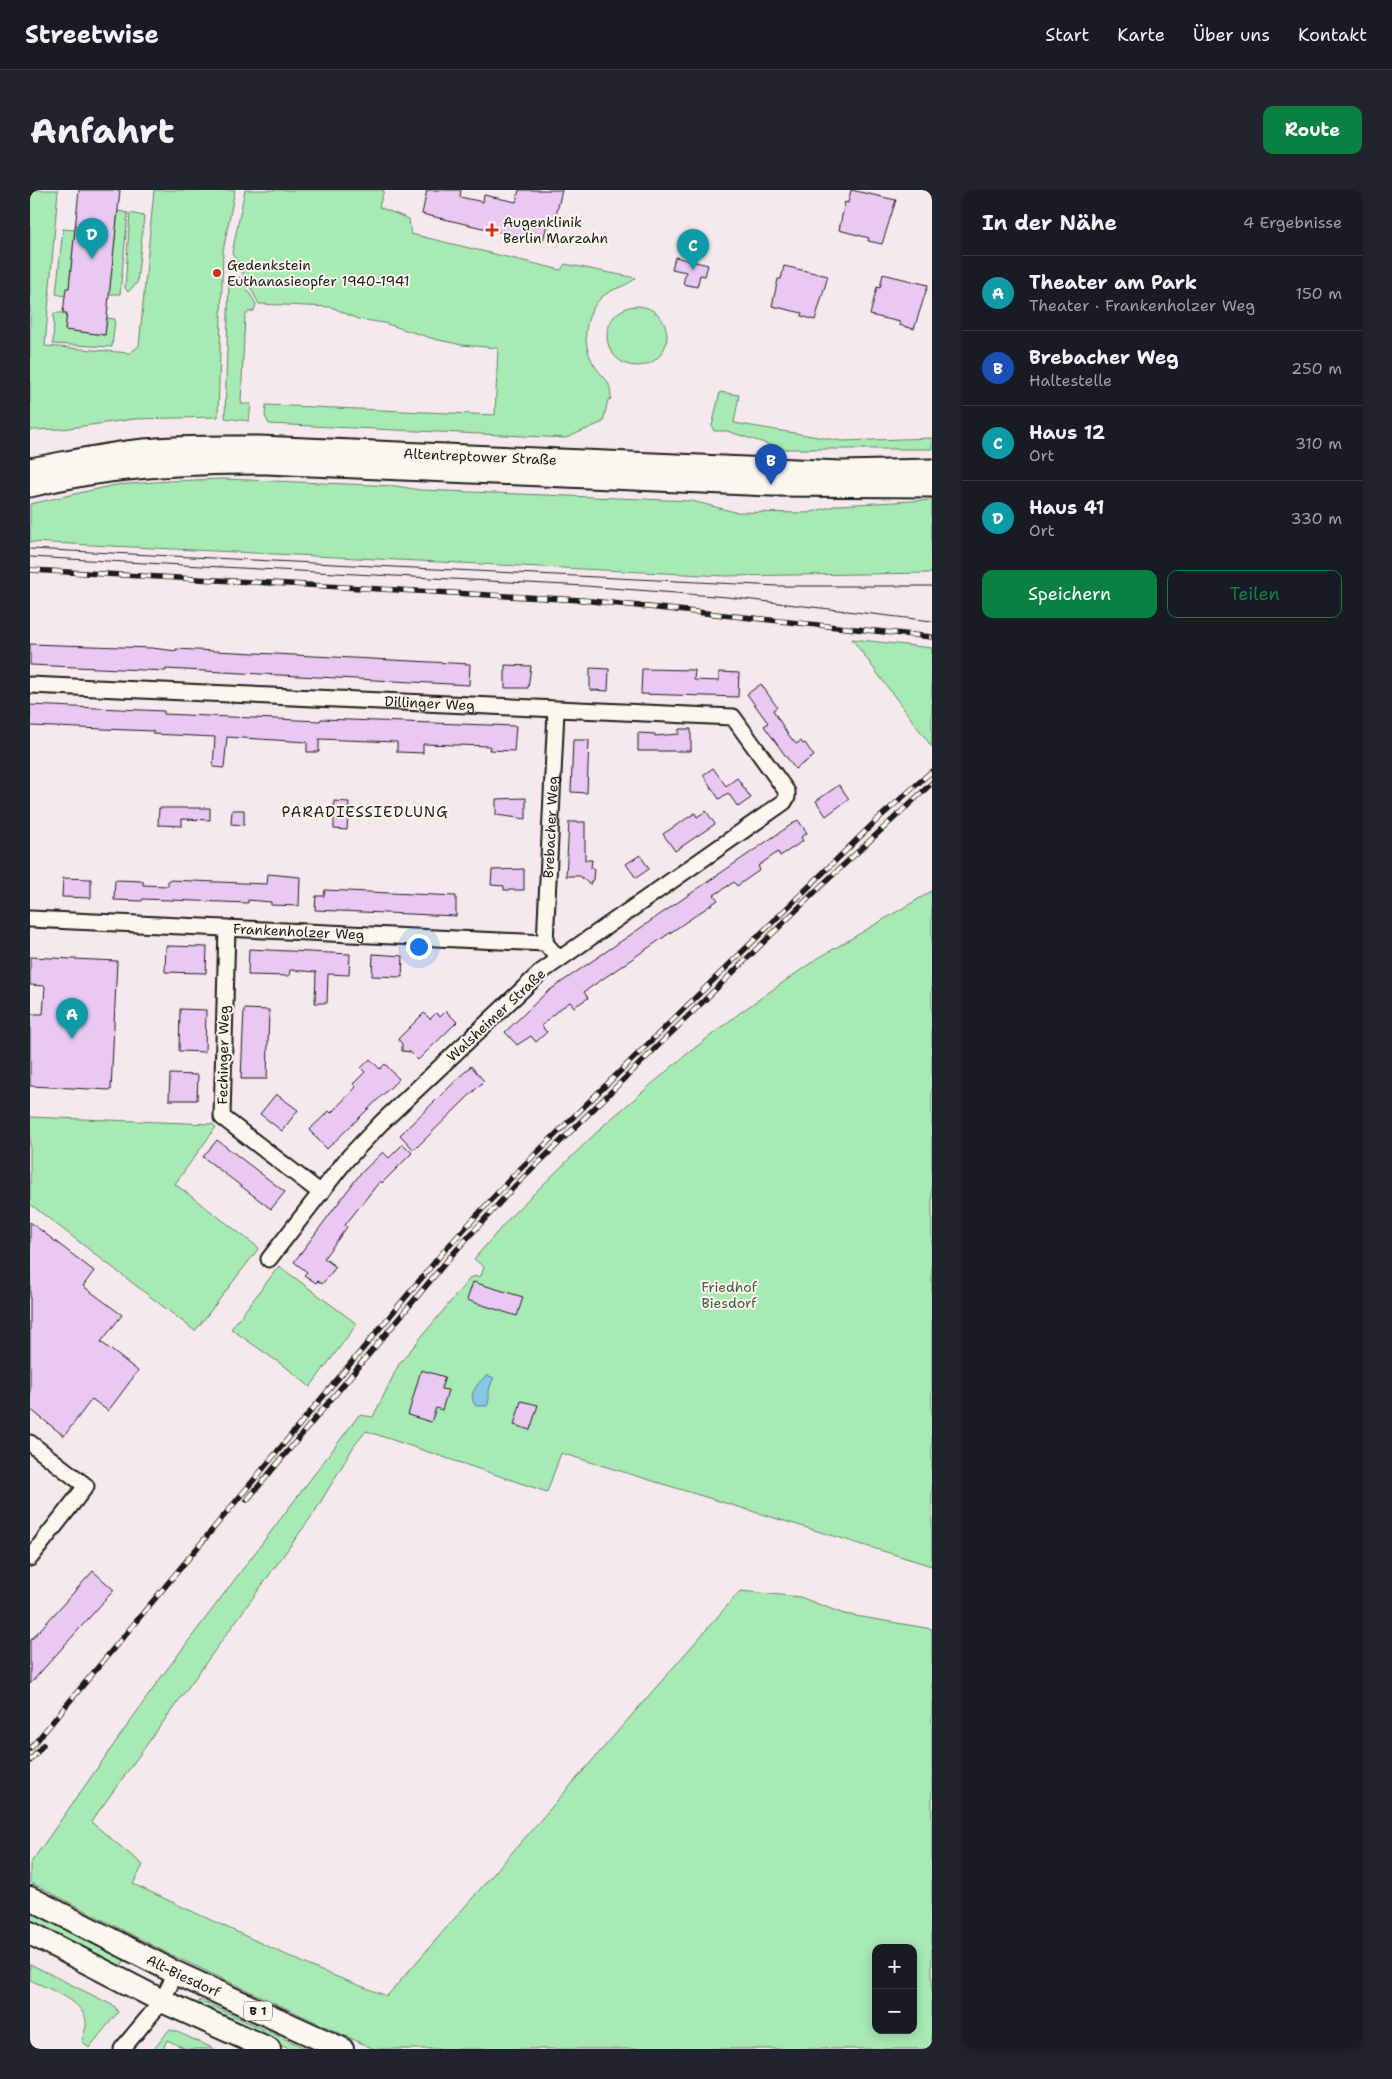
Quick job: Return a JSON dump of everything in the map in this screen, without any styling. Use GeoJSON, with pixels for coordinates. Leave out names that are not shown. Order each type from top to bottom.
{"type":"FeatureCollection","features":[{"type":"Feature","properties":{"kind":"main road","name":"Altentreptower Straße"},"geometry":{"type":"LineString","coordinates":[[30,469],[89,457],[144,450],[191,447],[259,447],[841,472],[932,470]]}},
{"type":"Feature","properties":{"kind":"main road","name":"Altentreptower Straße"},"geometry":{"type":"LineString","coordinates":[[30,486],[91,474],[148,466],[218,464],[266,464],[771,485],[932,486]]}},
{"type":"Feature","properties":{"kind":"main road","name":"Alt-Biesdorf"},"geometry":{"type":"LineString","coordinates":[[30,1898],[176,1973],[342,2049]]}},
{"type":"Feature","properties":{"kind":"main road","name":"B 1"},"geometry":{"type":"LineString","coordinates":[[30,1933],[162,2001],[269,2049]]}},
{"type":"Feature","properties":{"kind":"street","name":"Dillinger Weg"},"geometry":{"type":"LineString","coordinates":[[30,685],[733,718],[788,797]]}},
{"type":"Feature","properties":{"kind":"street","name":"Brebacher Weg"},"geometry":{"type":"LineString","coordinates":[[544,943],[556,711]]}},
{"type":"Feature","properties":{"kind":"street","name":"Walsheimer Straße"},"geometry":{"type":"LineString","coordinates":[[269,1259],[346,1160],[382,1123],[541,972],[788,797]]}},
{"type":"Feature","properties":{"kind":"street","name":"Frankenholzer Weg"},"geometry":{"type":"LineString","coordinates":[[30,919],[544,943]]}},
{"type":"Feature","properties":{"kind":"street","name":"Fechinger Weg"},"geometry":{"type":"LineString","coordinates":[[227,928],[222,1117],[321,1193]]}},
{"type":"Feature","properties":{"kind":"street"},"geometry":{"type":"LineString","coordinates":[[544,943],[559,959]]}},
{"type":"Feature","properties":{"kind":"street"},"geometry":{"type":"LineString","coordinates":[[30,1443],[86,1486],[30,1558]]}},
{"type":"Feature","properties":{"kind":"street"},"geometry":{"type":"LineString","coordinates":[[122,2049],[162,2001],[176,1973]]}},
{"type":"Feature","properties":{"kind":"green space"},"geometry":{"type":"Polygon","coordinates":[[[30,190],[58,190],[45,346],[130,353],[139,346],[154,190],[235,190],[223,251],[218,417],[134,419],[62,429],[30,430],[30,190]]]}},
{"type":"Feature","properties":{"kind":"green space"},"geometry":{"type":"Polygon","coordinates":[[[245,190],[384,190],[379,207],[409,219],[411,234],[561,270],[565,264],[636,278],[602,297],[591,312],[588,321],[586,340],[588,349],[595,366],[609,384],[611,392],[611,399],[608,400],[603,422],[566,438],[269,424],[265,416],[266,405],[495,415],[498,348],[462,345],[434,339],[384,323],[358,319],[331,307],[259,304],[232,253],[245,190]]]}},
{"type":"Feature","properties":{"kind":"green space"},"geometry":{"type":"Polygon","coordinates":[[[118,211],[128,213],[120,294],[109,294],[118,211]]]}},
{"type":"Feature","properties":{"kind":"green space"},"geometry":{"type":"Polygon","coordinates":[[[130,213],[144,216],[137,283],[128,292],[125,288],[130,213]]]}},
{"type":"Feature","properties":{"kind":"green space"},"geometry":{"type":"Polygon","coordinates":[[[63,229],[75,230],[69,288],[65,296],[56,294],[63,229]]]}},
{"type":"Feature","properties":{"kind":"green space"},"geometry":{"type":"Polygon","coordinates":[[[231,276],[240,278],[256,304],[254,311],[248,312],[245,316],[241,401],[242,404],[251,404],[249,421],[225,418],[229,279],[231,276]]]}},
{"type":"Feature","properties":{"kind":"green space"},"geometry":{"type":"Polygon","coordinates":[[[631,306],[643,306],[654,311],[662,319],[667,330],[665,348],[654,361],[643,366],[631,366],[620,361],[612,353],[607,342],[607,330],[612,319],[620,311],[631,306]]]}},
{"type":"Feature","properties":{"kind":"green space"},"geometry":{"type":"Polygon","coordinates":[[[54,313],[67,313],[65,330],[105,335],[107,318],[115,319],[112,347],[53,344],[54,313]]]}},
{"type":"Feature","properties":{"kind":"green space"},"geometry":{"type":"Polygon","coordinates":[[[720,392],[739,395],[734,423],[842,441],[932,438],[932,449],[783,449],[727,431],[714,431],[712,426],[720,392]]]}},
{"type":"Feature","properties":{"kind":"green space"},"geometry":{"type":"Polygon","coordinates":[[[223,479],[396,486],[420,490],[692,501],[735,512],[808,513],[838,505],[932,500],[932,573],[725,576],[30,542],[30,504],[115,485],[223,479]]]}},
{"type":"Feature","properties":{"kind":"green space"},"geometry":{"type":"Polygon","coordinates":[[[852,639],[932,648],[932,747],[852,639]]]}},
{"type":"Feature","properties":{"kind":"green space","name":"Friedhof Biesdorf"},"geometry":{"type":"Polygon","coordinates":[[[932,891],[932,1566],[561,1453],[547,1492],[366,1431],[354,1446],[314,1513],[91,1822],[143,1865],[133,1884],[319,1970],[387,1996],[740,1591],[800,1597],[844,1614],[932,1629],[932,2049],[374,2049],[167,1953],[30,1882],[30,1864],[162,1676],[359,1415],[373,1417],[399,1364],[471,1277],[481,1276],[484,1267],[474,1259],[512,1215],[605,1124],[687,1054],[741,1012],[815,960],[932,891]]]}},
{"type":"Feature","properties":{"kind":"green space"},"geometry":{"type":"Polygon","coordinates":[[[30,1117],[212,1124],[216,1127],[175,1184],[259,1248],[195,1331],[30,1204],[30,1117]]]}},
{"type":"Feature","properties":{"kind":"green space"},"geometry":{"type":"Polygon","coordinates":[[[279,1266],[357,1324],[310,1387],[291,1371],[231,1329],[279,1266]]]}},
{"type":"Feature","properties":{"kind":"green space"},"geometry":{"type":"Polygon","coordinates":[[[30,1906],[126,1956],[121,1967],[30,1921],[30,1906]]]}},
{"type":"Feature","properties":{"kind":"green space"},"geometry":{"type":"Polygon","coordinates":[[[30,1964],[114,2006],[118,2012],[89,2048],[82,2041],[86,2024],[83,2013],[71,2001],[55,1991],[30,1980],[30,1964]]]}},
{"type":"Feature","properties":{"kind":"green space"},"geometry":{"type":"Polygon","coordinates":[[[200,2000],[307,2049],[289,2049],[197,2006],[200,2000]]]}},
{"type":"Feature","properties":{"kind":"green space"},"geometry":{"type":"Polygon","coordinates":[[[169,2030],[215,2049],[186,2049],[167,2040],[163,2049],[154,2049],[169,2030]]]}},
{"type":"Feature","properties":{"kind":"water"},"geometry":{"type":"Polygon","coordinates":[[[487,1375],[494,1378],[490,1387],[487,1406],[476,1406],[472,1398],[474,1389],[487,1375]]]}},
{"type":"Feature","properties":{"kind":"building"},"geometry":{"type":"Polygon","coordinates":[[[79,190],[120,190],[105,335],[65,330],[67,313],[63,313],[66,288],[69,288],[79,190]]]}},
{"type":"Feature","properties":{"kind":"building"},"geometry":{"type":"Polygon","coordinates":[[[427,190],[461,190],[460,197],[483,202],[484,195],[516,202],[519,190],[562,190],[555,220],[548,219],[543,242],[422,214],[427,190]]]}},
{"type":"Feature","properties":{"kind":"building"},"geometry":{"type":"Polygon","coordinates":[[[851,190],[896,200],[882,244],[868,241],[869,238],[839,230],[845,202],[848,203],[851,190]]]}},
{"type":"Feature","properties":{"kind":"building"},"geometry":{"type":"Polygon","coordinates":[[[675,257],[708,265],[705,276],[700,275],[697,287],[683,284],[686,272],[672,269],[675,257]]]}},
{"type":"Feature","properties":{"kind":"building"},"geometry":{"type":"Polygon","coordinates":[[[784,266],[828,276],[815,320],[801,316],[802,313],[772,306],[778,279],[781,279],[784,266]]]}},
{"type":"Feature","properties":{"kind":"building"},"geometry":{"type":"Polygon","coordinates":[[[883,274],[928,285],[914,329],[899,325],[900,322],[870,315],[877,287],[880,288],[883,274]]]}},
{"type":"Feature","properties":{"kind":"building"},"geometry":{"type":"Polygon","coordinates":[[[30,644],[152,648],[176,651],[176,649],[470,664],[469,685],[166,669],[166,671],[30,665],[30,644]]]}},
{"type":"Feature","properties":{"kind":"building"},"geometry":{"type":"Polygon","coordinates":[[[505,665],[531,666],[528,688],[505,688],[505,665]]]}},
{"type":"Feature","properties":{"kind":"building"},"geometry":{"type":"Polygon","coordinates":[[[590,668],[609,669],[608,691],[590,690],[590,668]]]}},
{"type":"Feature","properties":{"kind":"building"},"geometry":{"type":"Polygon","coordinates":[[[642,669],[695,670],[694,680],[719,681],[719,672],[739,673],[738,697],[641,694],[642,669]]]}},
{"type":"Feature","properties":{"kind":"building"},"geometry":{"type":"Polygon","coordinates":[[[761,684],[777,707],[773,710],[787,733],[796,744],[801,741],[803,744],[805,743],[814,756],[795,769],[764,726],[768,723],[747,694],[761,684]]]}},
{"type":"Feature","properties":{"kind":"building"},"geometry":{"type":"Polygon","coordinates":[[[30,705],[164,711],[164,714],[320,721],[321,719],[516,726],[514,751],[489,750],[490,746],[423,744],[423,753],[397,752],[397,742],[319,739],[319,752],[307,752],[307,742],[227,737],[224,768],[213,767],[215,737],[153,734],[153,731],[30,726],[30,705]]]}},
{"type":"Feature","properties":{"kind":"building"},"geometry":{"type":"Polygon","coordinates":[[[679,729],[691,729],[691,751],[638,751],[638,733],[655,734],[655,736],[679,734],[679,729]]]}},
{"type":"Feature","properties":{"kind":"building"},"geometry":{"type":"Polygon","coordinates":[[[573,740],[589,740],[587,793],[571,792],[573,740]]]}},
{"type":"Feature","properties":{"kind":"building"},"geometry":{"type":"Polygon","coordinates":[[[713,768],[726,786],[737,778],[751,798],[738,807],[728,793],[719,799],[703,775],[713,768]]]}},
{"type":"Feature","properties":{"kind":"building"},"geometry":{"type":"Polygon","coordinates":[[[839,785],[849,799],[826,816],[816,801],[839,785]]]}},
{"type":"Feature","properties":{"kind":"building"},"geometry":{"type":"Polygon","coordinates":[[[526,798],[526,819],[496,815],[496,799],[526,798]]]}},
{"type":"Feature","properties":{"kind":"building"},"geometry":{"type":"Polygon","coordinates":[[[334,801],[349,802],[347,830],[334,829],[334,801]]]}},
{"type":"Feature","properties":{"kind":"building"},"geometry":{"type":"Polygon","coordinates":[[[159,808],[210,808],[210,820],[182,819],[182,826],[158,825],[159,808]]]}},
{"type":"Feature","properties":{"kind":"building"},"geometry":{"type":"Polygon","coordinates":[[[232,810],[244,810],[244,825],[231,824],[232,810]]]}},
{"type":"Feature","properties":{"kind":"building"},"geometry":{"type":"Polygon","coordinates":[[[706,811],[715,824],[675,851],[663,834],[695,813],[697,817],[706,811]]]}},
{"type":"Feature","properties":{"kind":"building"},"geometry":{"type":"Polygon","coordinates":[[[798,820],[807,833],[801,837],[803,841],[780,856],[778,852],[758,866],[760,870],[737,886],[734,882],[714,895],[718,900],[584,992],[588,998],[574,1007],[570,1002],[557,1011],[541,1026],[547,1032],[536,1042],[531,1036],[517,1045],[505,1032],[547,992],[798,820]]]}},
{"type":"Feature","properties":{"kind":"building"},"geometry":{"type":"Polygon","coordinates":[[[569,822],[585,822],[585,860],[592,860],[591,868],[594,868],[593,880],[590,885],[580,876],[566,876],[569,822]]]}},
{"type":"Feature","properties":{"kind":"building"},"geometry":{"type":"Polygon","coordinates":[[[640,855],[649,869],[636,878],[626,864],[640,855]]]}},
{"type":"Feature","properties":{"kind":"building"},"geometry":{"type":"Polygon","coordinates":[[[524,869],[524,890],[504,890],[504,886],[491,885],[492,870],[524,869]]]}},
{"type":"Feature","properties":{"kind":"building"},"geometry":{"type":"Polygon","coordinates":[[[268,874],[300,877],[299,906],[271,905],[271,902],[248,900],[248,903],[143,899],[142,901],[114,900],[115,880],[143,881],[143,885],[168,886],[168,880],[267,884],[268,874]]]}},
{"type":"Feature","properties":{"kind":"building"},"geometry":{"type":"Polygon","coordinates":[[[63,878],[91,879],[91,898],[62,897],[63,878]]]}},
{"type":"Feature","properties":{"kind":"building"},"geometry":{"type":"Polygon","coordinates":[[[325,890],[456,896],[456,916],[315,910],[316,896],[324,896],[325,890]]]}},
{"type":"Feature","properties":{"kind":"building"},"geometry":{"type":"Polygon","coordinates":[[[166,946],[207,947],[206,973],[165,972],[166,946]]]}},
{"type":"Feature","properties":{"kind":"building"},"geometry":{"type":"Polygon","coordinates":[[[249,949],[350,954],[349,975],[328,974],[327,1003],[315,1003],[316,972],[290,970],[289,976],[248,975],[249,949]]]}},
{"type":"Feature","properties":{"kind":"building"},"geometry":{"type":"Polygon","coordinates":[[[373,954],[403,956],[402,977],[372,976],[373,954]]]}},
{"type":"Feature","properties":{"kind":"building"},"geometry":{"type":"Polygon","coordinates":[[[30,957],[117,961],[111,1090],[30,1086],[30,1014],[43,1014],[45,986],[30,985],[30,957]]]}},
{"type":"Feature","properties":{"kind":"building"},"geometry":{"type":"Polygon","coordinates":[[[180,1009],[206,1010],[205,1052],[179,1051],[180,1009]]]}},
{"type":"Feature","properties":{"kind":"building"},"geometry":{"type":"Polygon","coordinates":[[[244,1009],[269,1010],[267,1079],[241,1079],[244,1009]]]}},
{"type":"Feature","properties":{"kind":"building"},"geometry":{"type":"Polygon","coordinates":[[[446,1011],[457,1022],[418,1060],[410,1052],[402,1051],[402,1044],[398,1039],[424,1013],[430,1019],[436,1013],[440,1017],[446,1011]]]}},
{"type":"Feature","properties":{"kind":"building"},"geometry":{"type":"Polygon","coordinates":[[[370,1059],[380,1069],[385,1064],[399,1079],[327,1149],[309,1130],[329,1111],[331,1113],[356,1087],[353,1084],[365,1072],[361,1068],[370,1059]]]}},
{"type":"Feature","properties":{"kind":"building"},"geometry":{"type":"Polygon","coordinates":[[[471,1066],[484,1081],[414,1150],[400,1135],[471,1066]]]}},
{"type":"Feature","properties":{"kind":"building"},"geometry":{"type":"Polygon","coordinates":[[[170,1074],[198,1075],[197,1100],[169,1100],[170,1074]]]}},
{"type":"Feature","properties":{"kind":"building"},"geometry":{"type":"Polygon","coordinates":[[[276,1094],[298,1110],[282,1131],[260,1114],[276,1094]]]}},
{"type":"Feature","properties":{"kind":"building"},"geometry":{"type":"Polygon","coordinates":[[[217,1140],[285,1192],[271,1209],[203,1157],[217,1140]]]}},
{"type":"Feature","properties":{"kind":"building"},"geometry":{"type":"Polygon","coordinates":[[[403,1144],[412,1153],[382,1183],[380,1181],[345,1225],[347,1227],[324,1258],[336,1267],[322,1284],[318,1281],[316,1283],[304,1275],[307,1272],[294,1262],[360,1174],[383,1152],[389,1158],[403,1144]]]}},
{"type":"Feature","properties":{"kind":"building"},"geometry":{"type":"Polygon","coordinates":[[[30,1222],[94,1271],[83,1286],[122,1315],[101,1342],[138,1371],[108,1411],[92,1399],[64,1436],[30,1409],[30,1222]]]}},
{"type":"Feature","properties":{"kind":"building"},"geometry":{"type":"Polygon","coordinates":[[[473,1282],[523,1297],[517,1316],[467,1300],[473,1282]]]}},
{"type":"Feature","properties":{"kind":"building"},"geometry":{"type":"Polygon","coordinates":[[[421,1370],[445,1377],[441,1389],[448,1390],[442,1410],[436,1408],[431,1422],[408,1415],[421,1370]]]}},
{"type":"Feature","properties":{"kind":"building"},"geometry":{"type":"Polygon","coordinates":[[[521,1401],[538,1405],[530,1430],[514,1425],[521,1401]]]}},
{"type":"Feature","properties":{"kind":"building"},"geometry":{"type":"Polygon","coordinates":[[[93,1571],[114,1590],[30,1684],[30,1641],[93,1571]]]}},
{"type":"Feature","properties":{"kind":"tram line"},"geometry":{"type":"LineString","coordinates":[[30,549],[778,586],[932,586]]}},
{"type":"Feature","properties":{"kind":"tram line"},"geometry":{"type":"LineString","coordinates":[[30,557],[585,586],[727,597],[932,621]]}},
{"type":"Feature","properties":{"kind":"railway"},"geometry":{"type":"LineString","coordinates":[[30,570],[582,600],[932,637]]}},
{"type":"Feature","properties":{"kind":"railway"},"geometry":{"type":"LineString","coordinates":[[30,1749],[444,1251],[512,1177],[879,818],[932,771]]}},
{"type":"Feature","properties":{"kind":"railway"},"geometry":{"type":"LineString","coordinates":[[247,1500],[451,1256],[514,1187],[822,885],[932,783]]}},
{"type":"Feature","properties":{"kind":"railway"},"geometry":{"type":"LineString","coordinates":[[30,1761],[43,1745]]}},
{"type":"Feature","properties":{"kind":"place","name":"Augenklinik Berlin Marzahn"},"geometry":{"type":"Point","coordinates":[492,230]}},
{"type":"Feature","properties":{"kind":"place","name":"Haus 41"},"geometry":{"type":"Point","coordinates":[92,259]}},
{"type":"Feature","properties":{"kind":"place","name":"Haus 12"},"geometry":{"type":"Point","coordinates":[693,270]}},
{"type":"Feature","properties":{"kind":"place","name":"Gedenkstein Euthanasieopfer 1940-1941"},"geometry":{"type":"Point","coordinates":[217,273]}},
{"type":"Feature","properties":{"kind":"place","name":"Brebacher Weg"},"geometry":{"type":"Point","coordinates":[771,485]}},
{"type":"Feature","properties":{"kind":"place","name":"Theater am Park"},"geometry":{"type":"Point","coordinates":[72,1039]}},
{"type":"Feature","properties":{"kind":"district","name":"PARADIESSIEDLUNG"},"geometry":{"type":"Point","coordinates":[365,812]}}]}
